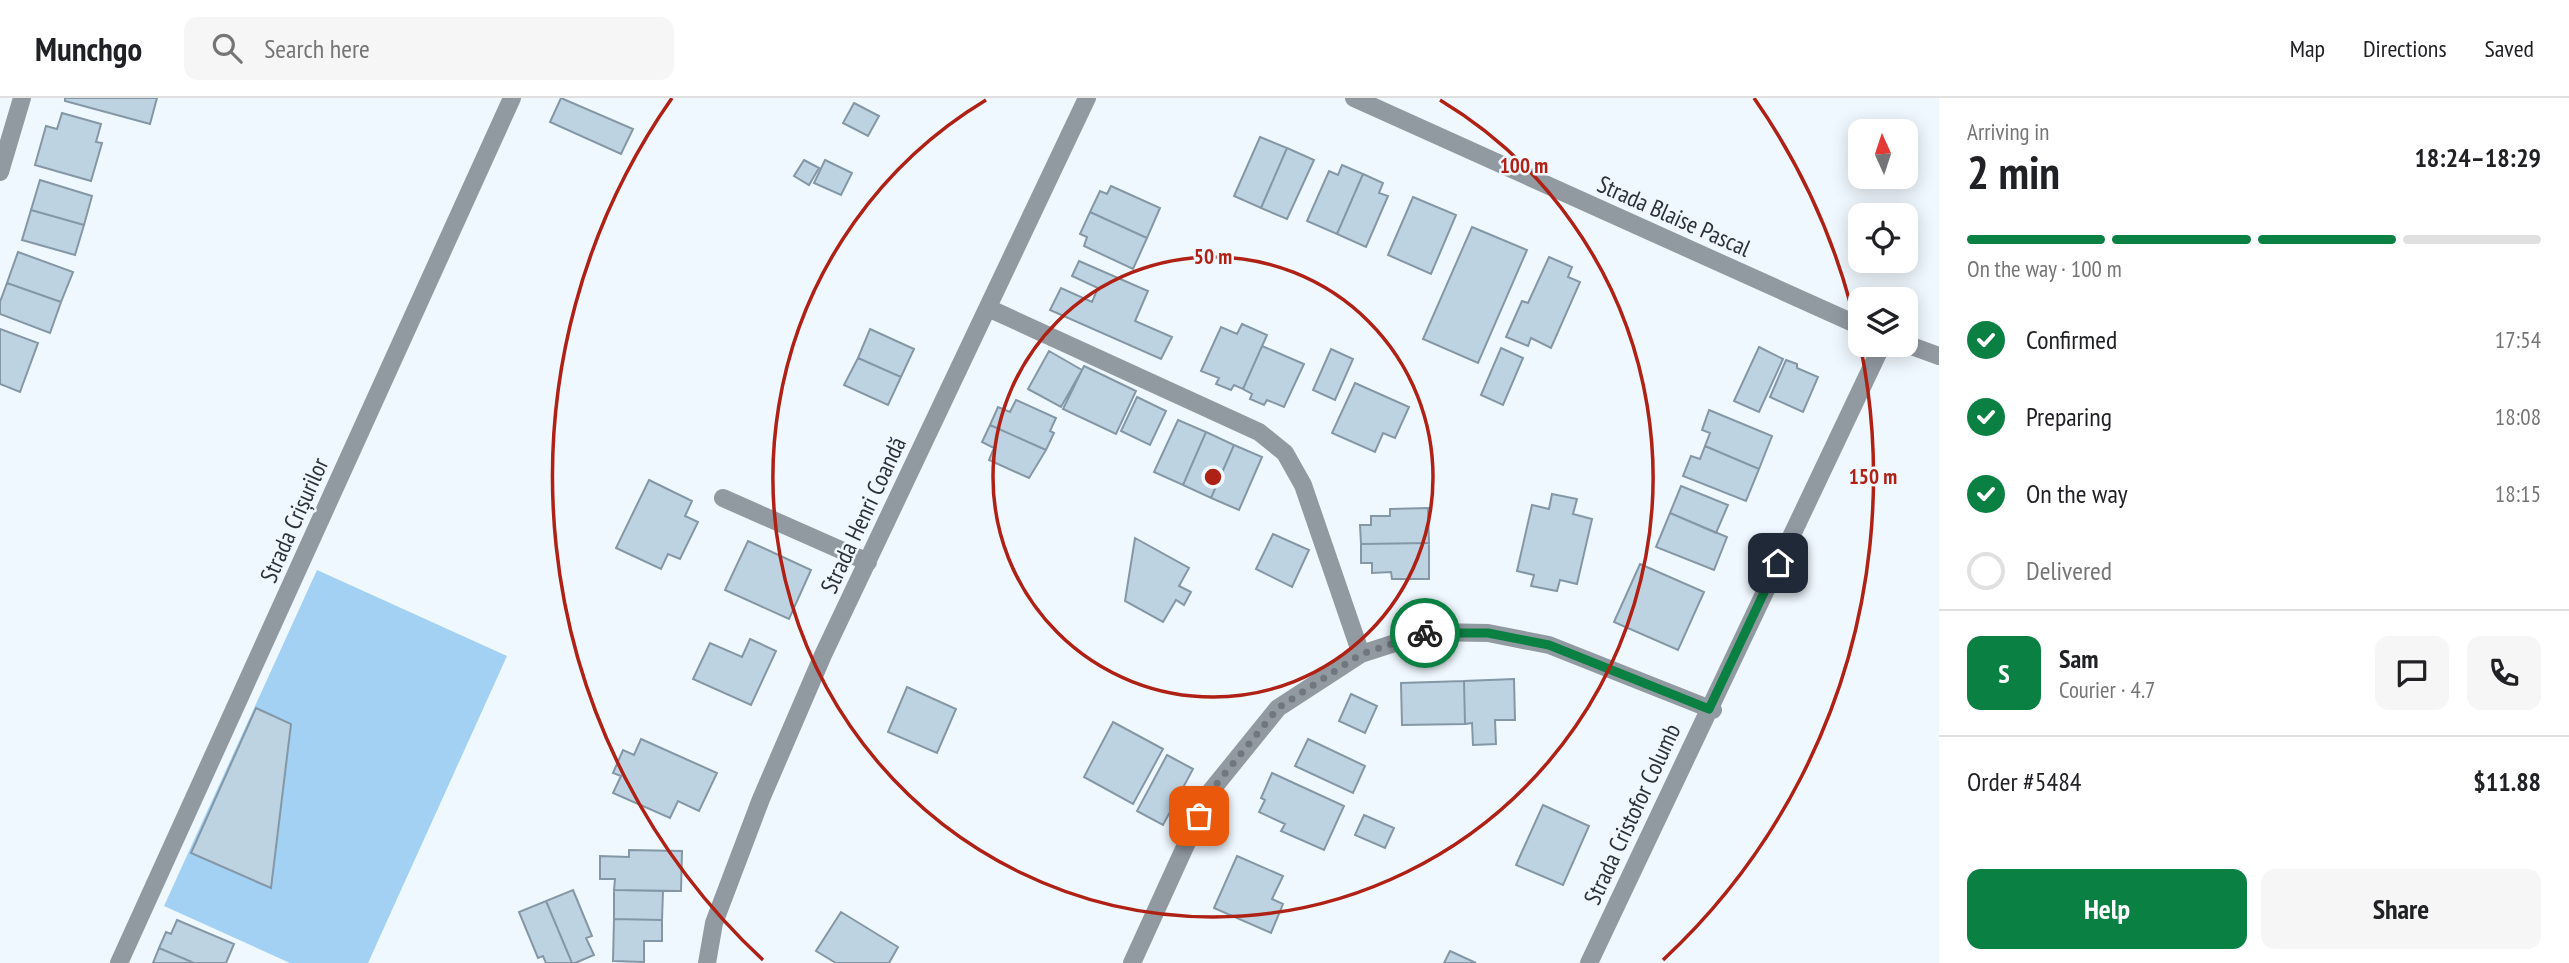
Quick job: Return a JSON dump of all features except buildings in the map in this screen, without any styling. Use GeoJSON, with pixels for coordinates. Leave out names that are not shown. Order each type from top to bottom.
{"type":"FeatureCollection","features":[{"type":"Feature","properties":{"kind":"street"},"geometry":{"type":"LineString","coordinates":[[2,164],[22,98]]}},
{"type":"Feature","properties":{"kind":"street","name":"Strada Crișurilor"},"geometry":{"type":"LineString","coordinates":[[119,963],[512,98]]}},
{"type":"Feature","properties":{"kind":"street","name":"Strada Henri Coandă"},"geometry":{"type":"LineString","coordinates":[[707,963],[715,923],[761,799],[824,655],[1087,98]]}},
{"type":"Feature","properties":{"kind":"street","name":"Strada Blaise Pascal"},"geometry":{"type":"LineString","coordinates":[[1354,98],[1848,321]]}},
{"type":"Feature","properties":{"kind":"street"},"geometry":{"type":"LineString","coordinates":[[988,308],[1259,432],[1285,453],[1303,485],[1361,654]]}},
{"type":"Feature","properties":{"kind":"street"},"geometry":{"type":"LineString","coordinates":[[1918,348],[1939,356]]}},
{"type":"Feature","properties":{"kind":"street","name":"Strada Cristofor Columb"},"geometry":{"type":"LineString","coordinates":[[1589,963],[1876,357]]}},
{"type":"Feature","properties":{"kind":"street"},"geometry":{"type":"LineString","coordinates":[[723,498],[868,562]]}},
{"type":"Feature","properties":{"kind":"street"},"geometry":{"type":"LineString","coordinates":[[1132,963],[1210,792],[1278,708],[1361,654],[1429,632],[1488,633],[1549,645],[1711,710]]}},
{"type":"Feature","properties":{"kind":"shaded area"},"geometry":{"type":"Polygon","coordinates":[[[317,570],[507,656],[368,963],[290,963],[164,906],[317,570]]]}},
{"type":"Feature","properties":{"kind":"way so far"},"geometry":{"type":"LineString","coordinates":[[1199,816],[1210,792],[1278,708],[1361,654],[1425,633]]}},
{"type":"Feature","properties":{"kind":"route"},"geometry":{"type":"LineString","coordinates":[[1425,633],[1488,633],[1549,645],[1709,709],[1778,563]]}}]}
